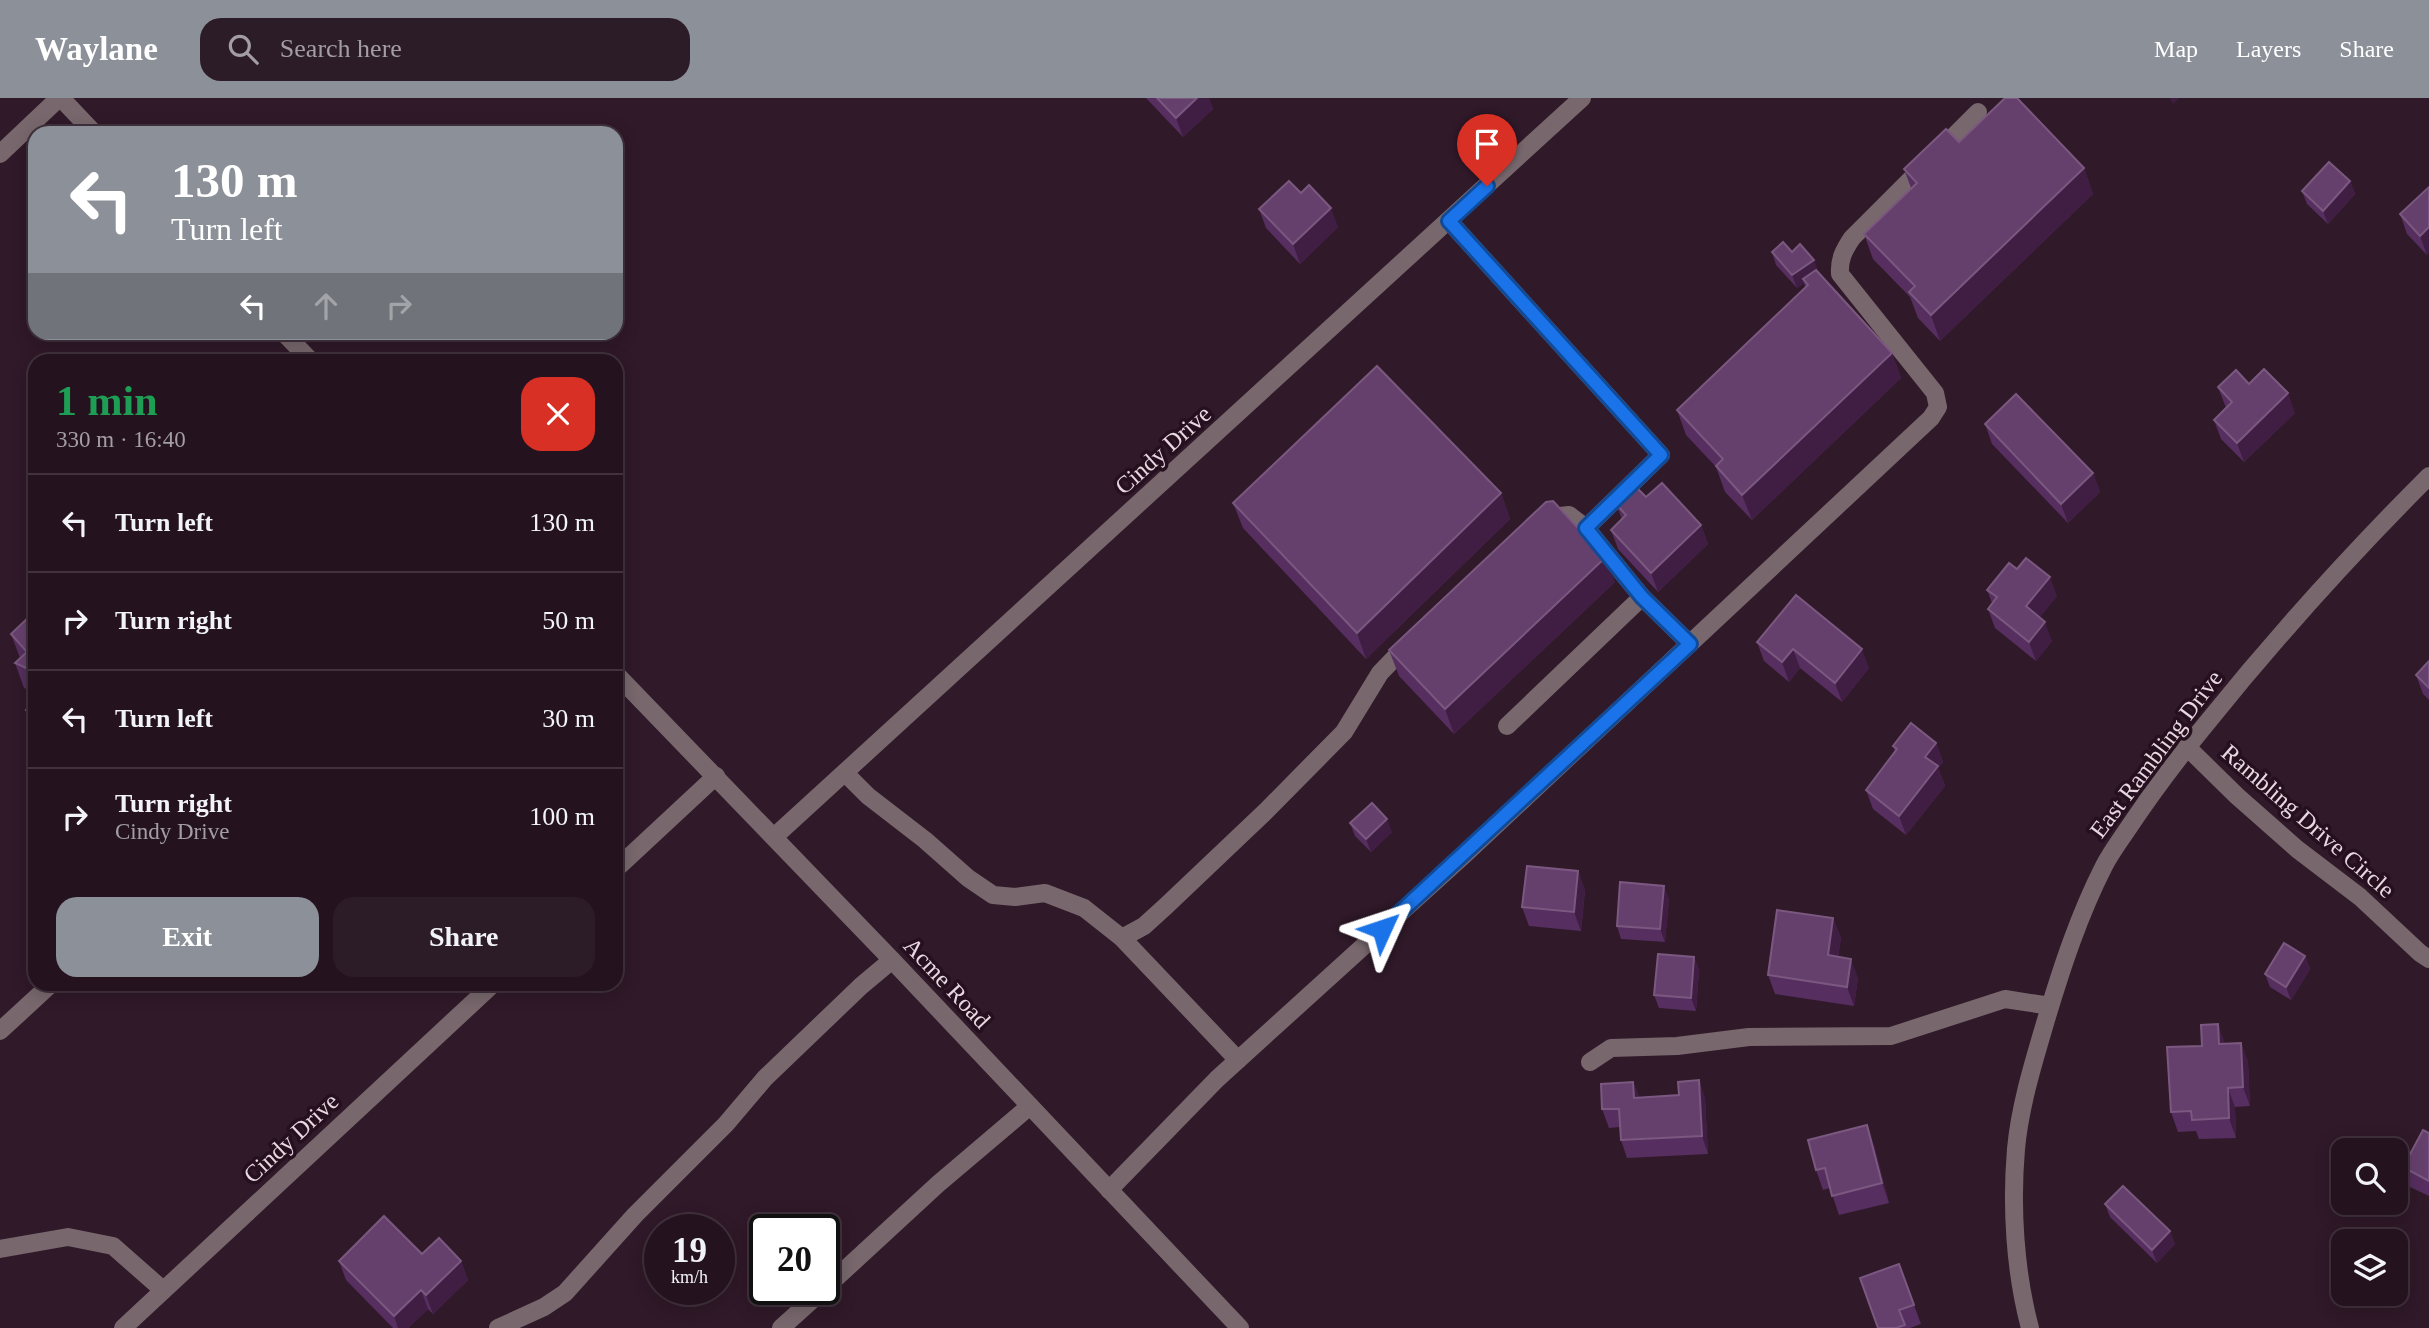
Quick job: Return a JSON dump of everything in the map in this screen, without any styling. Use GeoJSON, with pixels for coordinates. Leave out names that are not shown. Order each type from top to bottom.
{"type":"FeatureCollection","features":[{"type":"Feature","properties":{"kind":"street"},"geometry":{"type":"LineString","coordinates":[[30,126],[60,98],[87,126]]}},
{"type":"Feature","properties":{"kind":"street","name":"Cindy Drive"},"geometry":{"type":"LineString","coordinates":[[774,837],[1582,98]]}},
{"type":"Feature","properties":{"kind":"street"},"geometry":{"type":"LineString","coordinates":[[1109,1190],[1238,1060],[1464,855],[1931,418],[1938,407],[1935,393],[1840,274],[1843,254],[1852,238],[1978,112]]}},
{"type":"Feature","properties":{"kind":"street"},"geometry":{"type":"LineString","coordinates":[[0,154],[28,128]]}},
{"type":"Feature","properties":{"kind":"street"},"geometry":{"type":"LineString","coordinates":[[1449,221],[1661,455],[1586,528]]}},
{"type":"Feature","properties":{"kind":"street"},"geometry":{"type":"LineString","coordinates":[[1821,284],[1840,274]]}},
{"type":"Feature","properties":{"kind":"street"},"geometry":{"type":"LineString","coordinates":[[291,340],[304,354]]}},
{"type":"Feature","properties":{"kind":"street","name":"East Rambling Drive"},"geometry":{"type":"LineString","coordinates":[[2030,1328],[2018,1255],[2015,1212],[2016,1148],[2028,1088],[2050,1006],[2078,923],[2104,865],[2187,747],[2272,643],[2368,536],[2429,476]]}},
{"type":"Feature","properties":{"kind":"street"},"geometry":{"type":"LineString","coordinates":[[1528,524],[1549,516],[1569,515],[1586,528],[1642,597],[1690,644]]}},
{"type":"Feature","properties":{"kind":"street"},"geometry":{"type":"LineString","coordinates":[[1507,726],[1642,597]]}},
{"type":"Feature","properties":{"kind":"street"},"geometry":{"type":"LineString","coordinates":[[1122,938],[1144,926],[1166,906],[1344,732],[1380,673],[1417,635]]}},
{"type":"Feature","properties":{"kind":"street","name":"Acme Road"},"geometry":{"type":"LineString","coordinates":[[623,681],[892,960],[1240,1328]]}},
{"type":"Feature","properties":{"kind":"street","name":"Rambling Drive Circle"},"geometry":{"type":"LineString","coordinates":[[2187,747],[2237,796],[2360,897],[2429,959]]}},
{"type":"Feature","properties":{"kind":"street"},"geometry":{"type":"LineString","coordinates":[[845,773],[968,878],[993,895],[1015,897],[1045,893],[1084,908],[1122,938],[1238,1060]]}},
{"type":"Feature","properties":{"kind":"street"},"geometry":{"type":"LineString","coordinates":[[623,862],[716,776]]}},
{"type":"Feature","properties":{"kind":"street"},"geometry":{"type":"LineString","coordinates":[[498,1328],[544,1307],[565,1293],[635,1215],[726,1124],[789,1053],[892,960]]}},
{"type":"Feature","properties":{"kind":"street"},"geometry":{"type":"LineString","coordinates":[[0,1031],[43,991]]}},
{"type":"Feature","properties":{"kind":"street","name":"Cindy Drive"},"geometry":{"type":"LineString","coordinates":[[123,1328],[485,991]]}},
{"type":"Feature","properties":{"kind":"street"},"geometry":{"type":"LineString","coordinates":[[1590,1062],[1611,1048],[1677,1045],[1749,1037],[1891,1035],[2005,999],[2050,1006]]}},
{"type":"Feature","properties":{"kind":"street"},"geometry":{"type":"LineString","coordinates":[[840,1274],[938,1184],[1030,1106]]}},
{"type":"Feature","properties":{"kind":"street"},"geometry":{"type":"LineString","coordinates":[[0,1249],[68,1237],[113,1246],[163,1290]]}},
{"type":"Feature","properties":{"kind":"street"},"geometry":{"type":"LineString","coordinates":[[781,1328],[806,1305]]}},
{"type":"Feature","properties":{"kind":"building"},"geometry":{"type":"Polygon","coordinates":[[[1157,98],[1197,98],[1176,118],[1157,98]]]}},
{"type":"Feature","properties":{"kind":"building"},"geometry":{"type":"Polygon","coordinates":[[[2005,98],[2017,98],[2084,168],[1931,315],[1909,292],[1915,286],[1864,234],[1917,183],[1904,169],[1946,129],[1959,142],[2005,98]]]}},
{"type":"Feature","properties":{"kind":"building"},"geometry":{"type":"Polygon","coordinates":[[[2329,162],[2350,181],[2323,211],[2302,191],[2329,162]]]}},
{"type":"Feature","properties":{"kind":"building"},"geometry":{"type":"Polygon","coordinates":[[[1289,181],[1301,193],[1309,185],[1331,208],[1293,244],[1259,209],[1289,181]]]}},
{"type":"Feature","properties":{"kind":"building"},"geometry":{"type":"Polygon","coordinates":[[[2429,187],[2429,227],[2420,236],[2400,214],[2429,187]]]}},
{"type":"Feature","properties":{"kind":"building"},"geometry":{"type":"Polygon","coordinates":[[[1783,242],[1792,252],[1800,244],[1814,260],[1792,275],[1772,252],[1783,242]]]}},
{"type":"Feature","properties":{"kind":"building"},"geometry":{"type":"Polygon","coordinates":[[[1816,270],[1892,353],[1742,495],[1716,466],[1723,459],[1677,410],[1808,285],[1803,279],[1816,270]]]}},
{"type":"Feature","properties":{"kind":"building"},"geometry":{"type":"Polygon","coordinates":[[[1377,366],[1501,493],[1357,633],[1233,503],[1377,366]]]}},
{"type":"Feature","properties":{"kind":"building"},"geometry":{"type":"Polygon","coordinates":[[[2264,369],[2288,393],[2237,443],[2214,420],[2232,402],[2218,387],[2236,370],[2249,384],[2264,369]]]}},
{"type":"Feature","properties":{"kind":"building"},"geometry":{"type":"Polygon","coordinates":[[[2016,394],[2093,473],[2061,504],[1985,424],[2016,394]]]}},
{"type":"Feature","properties":{"kind":"building"},"geometry":{"type":"Polygon","coordinates":[[[1662,483],[1701,525],[1651,573],[1611,530],[1626,515],[1616,504],[1635,486],[1646,497],[1662,483]]]}},
{"type":"Feature","properties":{"kind":"building"},"geometry":{"type":"Polygon","coordinates":[[[1553,501],[1590,541],[1592,539],[1606,557],[1445,709],[1389,650],[1546,502],[1553,501]]]}},
{"type":"Feature","properties":{"kind":"building"},"geometry":{"type":"Polygon","coordinates":[[[2026,558],[2050,577],[2026,606],[2045,622],[2029,642],[1988,609],[1997,597],[1987,590],[2009,563],[2017,569],[2026,558]]]}},
{"type":"Feature","properties":{"kind":"building"},"geometry":{"type":"Polygon","coordinates":[[[1796,595],[1862,649],[1835,683],[1793,649],[1782,662],[1757,642],[1796,595]]]}},
{"type":"Feature","properties":{"kind":"building"},"geometry":{"type":"Polygon","coordinates":[[[28,618],[28,669],[15,663],[27,652],[11,634],[28,618]]]}},
{"type":"Feature","properties":{"kind":"building"},"geometry":{"type":"Polygon","coordinates":[[[2429,661],[2429,688],[2416,675],[2429,661]]]}},
{"type":"Feature","properties":{"kind":"building"},"geometry":{"type":"Polygon","coordinates":[[[1911,723],[1936,743],[1925,757],[1938,766],[1899,816],[1866,790],[1897,749],[1893,746],[1911,723]]]}},
{"type":"Feature","properties":{"kind":"building"},"geometry":{"type":"Polygon","coordinates":[[[1372,803],[1387,819],[1366,839],[1350,823],[1372,803]]]}},
{"type":"Feature","properties":{"kind":"building"},"geometry":{"type":"Polygon","coordinates":[[[1527,866],[1578,871],[1574,912],[1522,907],[1527,866]]]}},
{"type":"Feature","properties":{"kind":"building"},"geometry":{"type":"Polygon","coordinates":[[[1620,882],[1664,886],[1660,929],[1617,926],[1620,882]]]}},
{"type":"Feature","properties":{"kind":"building"},"geometry":{"type":"Polygon","coordinates":[[[1777,910],[1833,918],[1828,955],[1851,959],[1847,987],[1768,975],[1777,910]]]}},
{"type":"Feature","properties":{"kind":"building"},"geometry":{"type":"Polygon","coordinates":[[[2284,943],[2305,956],[2286,987],[2265,974],[2284,943]]]}},
{"type":"Feature","properties":{"kind":"building"},"geometry":{"type":"Polygon","coordinates":[[[1658,954],[1694,957],[1691,998],[1654,995],[1658,954]]]}},
{"type":"Feature","properties":{"kind":"building"},"geometry":{"type":"Polygon","coordinates":[[[2218,1024],[2219,1044],[2241,1043],[2243,1087],[2228,1088],[2229,1118],[2192,1120],[2191,1111],[2171,1112],[2167,1047],[2202,1046],[2201,1025],[2218,1024]]]}},
{"type":"Feature","properties":{"kind":"building"},"geometry":{"type":"Polygon","coordinates":[[[1699,1080],[1702,1136],[1621,1140],[1619,1109],[1602,1109],[1601,1084],[1633,1082],[1634,1098],[1679,1095],[1678,1082],[1699,1080]]]}},
{"type":"Feature","properties":{"kind":"building"},"geometry":{"type":"Polygon","coordinates":[[[1867,1125],[1882,1183],[1832,1196],[1825,1168],[1816,1170],[1808,1140],[1867,1125]]]}},
{"type":"Feature","properties":{"kind":"building"},"geometry":{"type":"Polygon","coordinates":[[[2423,1130],[2429,1133],[2429,1181],[2408,1170],[2408,1158],[2423,1130]]]}},
{"type":"Feature","properties":{"kind":"building"},"geometry":{"type":"Polygon","coordinates":[[[2123,1186],[2170,1231],[2152,1250],[2105,1204],[2123,1186]]]}},
{"type":"Feature","properties":{"kind":"building"},"geometry":{"type":"Polygon","coordinates":[[[384,1216],[422,1254],[439,1238],[461,1261],[426,1295],[421,1290],[394,1316],[339,1261],[384,1216]]]}},
{"type":"Feature","properties":{"kind":"building"},"geometry":{"type":"Polygon","coordinates":[[[1899,1264],[1914,1305],[1899,1310],[1905,1325],[1878,1328],[1860,1278],[1899,1264]]]}},
{"type":"Feature","properties":{"kind":"route"},"geometry":{"type":"LineString","coordinates":[[1382,929],[1690,644],[1642,597],[1586,528],[1661,455],[1449,221],[1487,186]]}}]}
